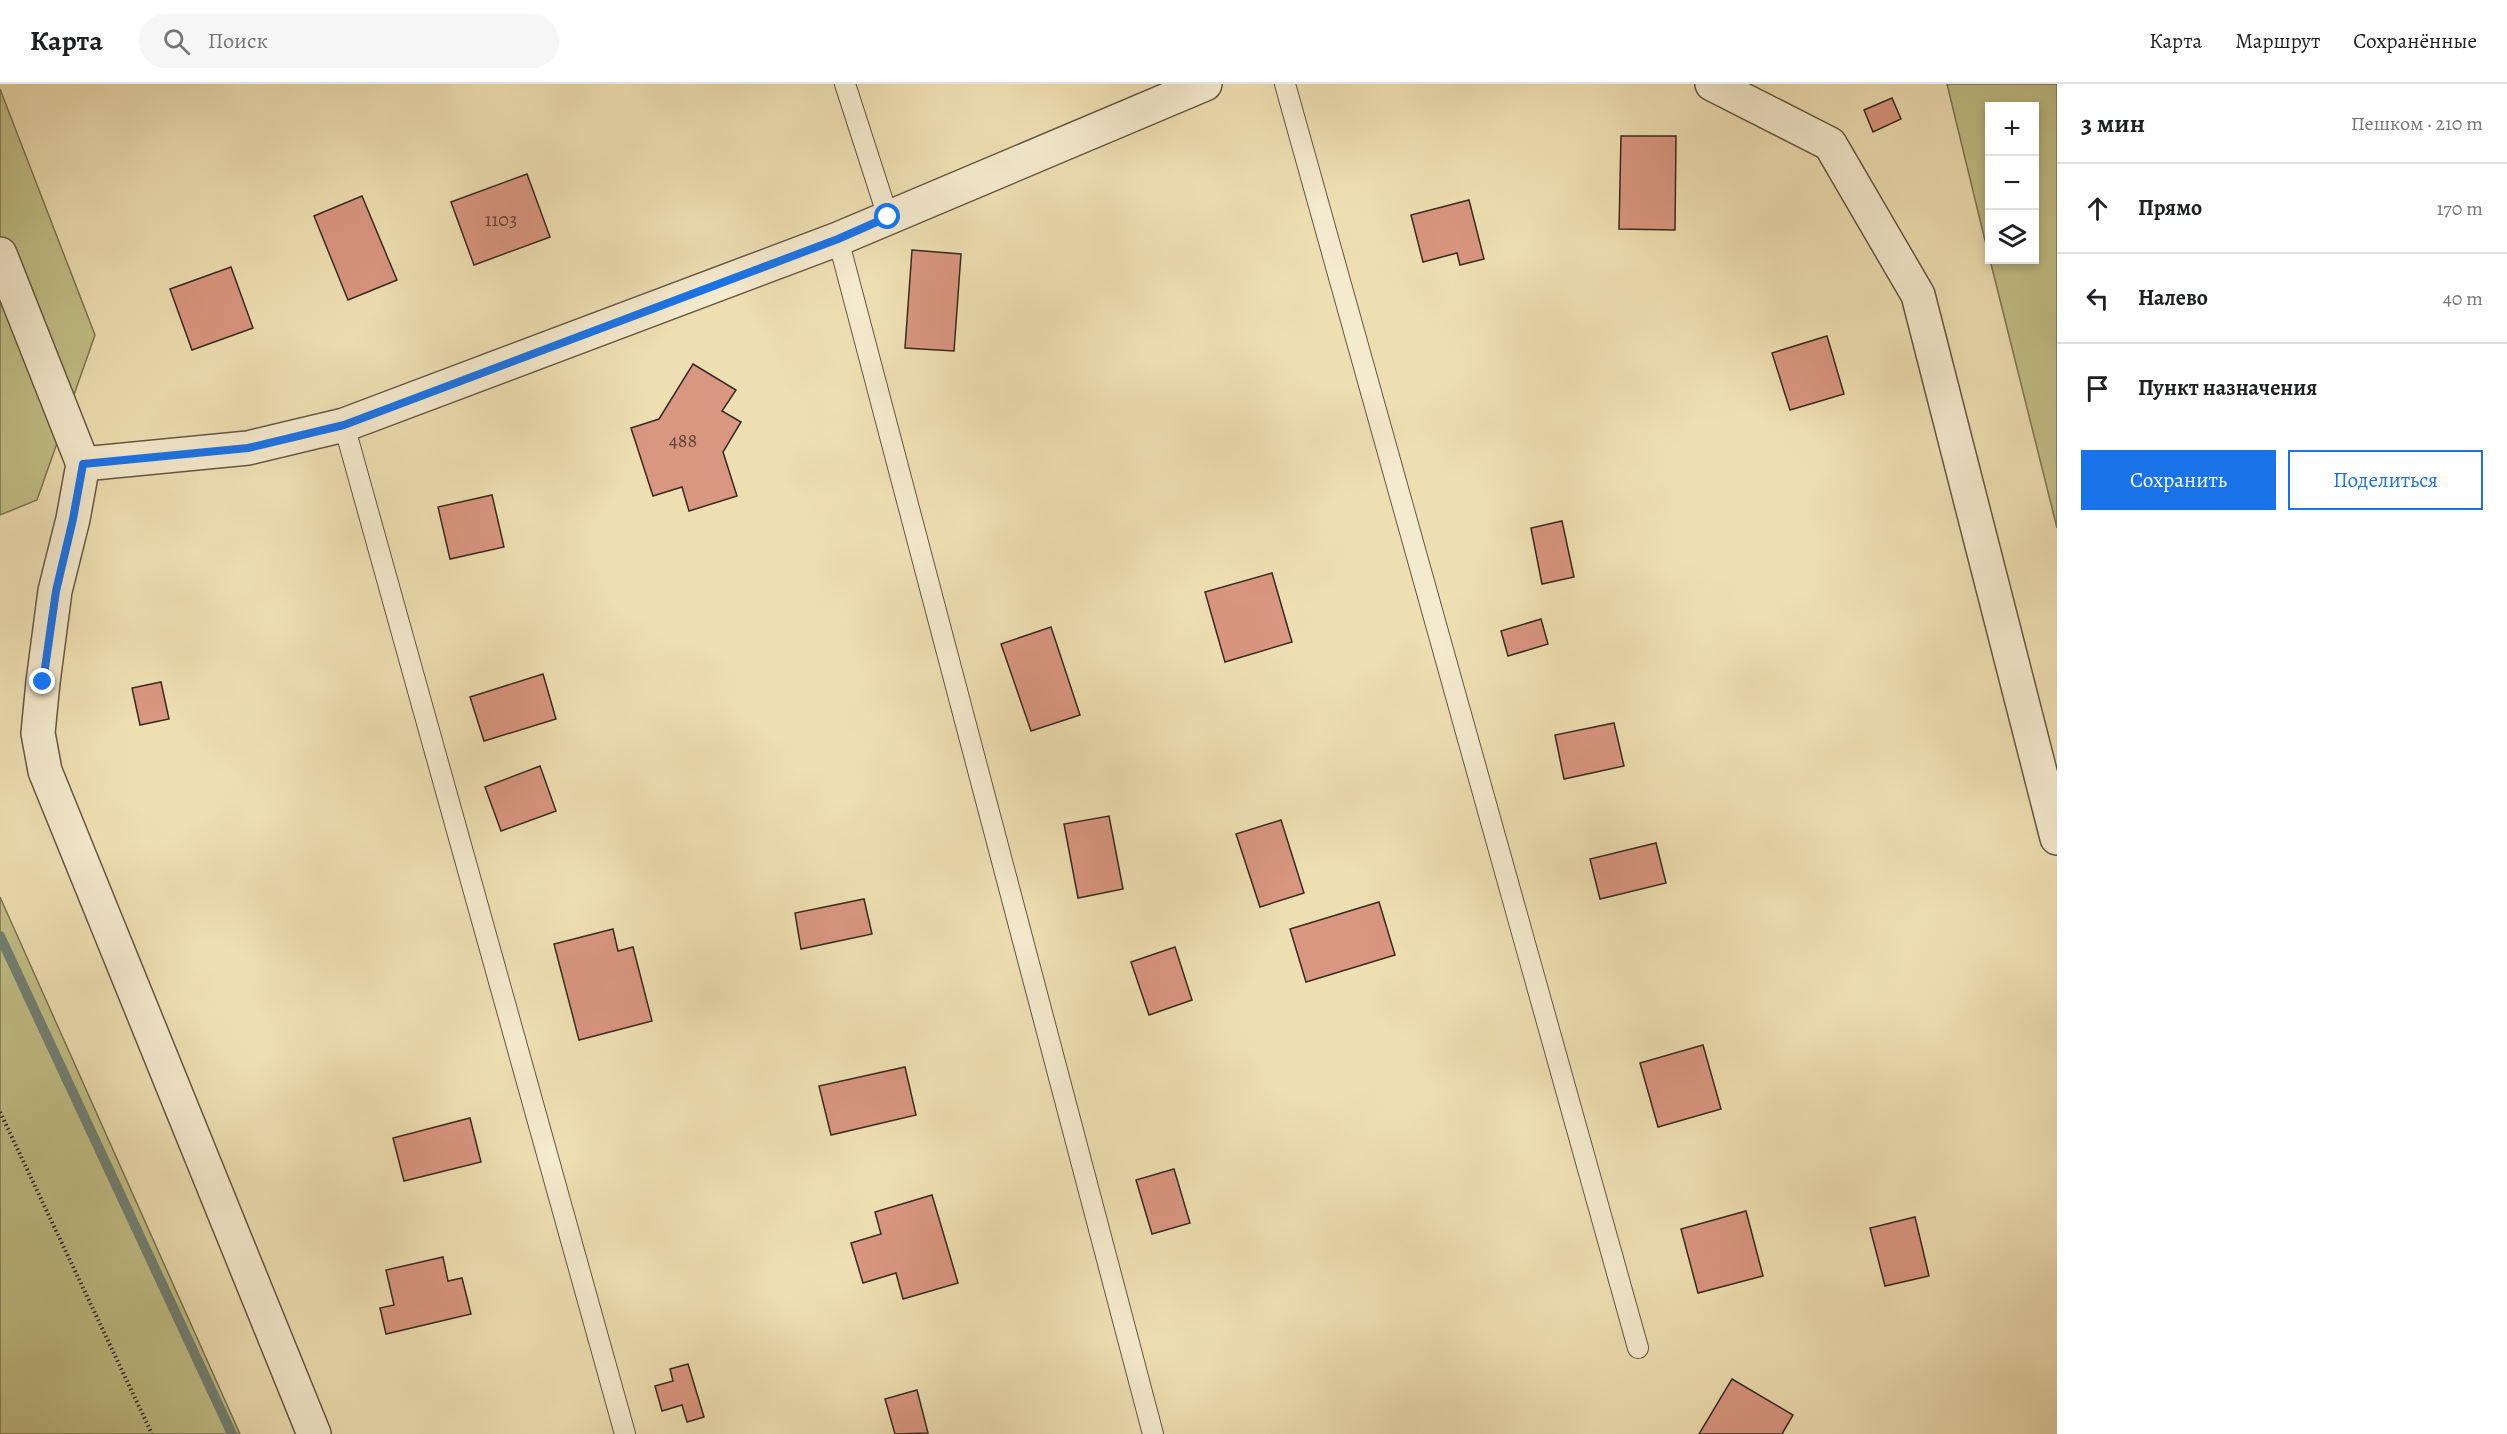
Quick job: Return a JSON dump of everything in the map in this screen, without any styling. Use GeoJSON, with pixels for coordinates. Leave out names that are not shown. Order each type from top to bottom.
{"type":"FeatureCollection","features":[{"type":"Feature","properties":{"kind":"street"},"geometry":{"type":"LineString","coordinates":[[83,464],[248,448],[344,425],[838,239],[1205,84]]}},
{"type":"Feature","properties":{"kind":"street"},"geometry":{"type":"LineString","coordinates":[[1712,84],[1830,144],[1918,295],[2057,838]]}},
{"type":"Feature","properties":{"kind":"street"},"geometry":{"type":"LineString","coordinates":[[0,254],[83,464],[56,591],[43,682],[38,732],[45,771],[314,1434]]}},
{"type":"Feature","properties":{"kind":"lane"},"geometry":{"type":"LineString","coordinates":[[845,84],[888,217]]}},
{"type":"Feature","properties":{"kind":"lane"},"geometry":{"type":"LineString","coordinates":[[1286,84],[1638,1348]]}},
{"type":"Feature","properties":{"kind":"lane"},"geometry":{"type":"LineString","coordinates":[[838,239],[1153,1434]]}},
{"type":"Feature","properties":{"kind":"lane"},"geometry":{"type":"LineString","coordinates":[[344,425],[625,1434]]}},
{"type":"Feature","properties":{"kind":"path"},"geometry":{"type":"LineString","coordinates":[[0,1112],[152,1434]]}},
{"type":"Feature","properties":{"kind":"shaded area"},"geometry":{"type":"Polygon","coordinates":[[[1947,84],[2057,84],[2057,528],[1991,264],[2039,264],[2039,102],[1985,102],[1985,241],[1947,84]]]}},
{"type":"Feature","properties":{"kind":"shaded area"},"geometry":{"type":"Polygon","coordinates":[[[0,89],[95,335],[37,500],[0,515],[0,89]]]}},
{"type":"Feature","properties":{"kind":"shaded area"},"geometry":{"type":"Polygon","coordinates":[[[0,897],[240,1434],[0,1434],[0,897]]]}},
{"type":"Feature","properties":{"kind":"building"},"geometry":{"type":"Polygon","coordinates":[[[1892,98],[1901,119],[1873,132],[1864,110],[1892,98]]]}},
{"type":"Feature","properties":{"kind":"building"},"geometry":{"type":"Polygon","coordinates":[[[1621,136],[1676,136],[1675,230],[1619,229],[1621,136]]]}},
{"type":"Feature","properties":{"kind":"building"},"geometry":{"type":"Polygon","coordinates":[[[527,174],[550,237],[474,265],[451,202],[527,174]]]}},
{"type":"Feature","properties":{"kind":"building"},"geometry":{"type":"Polygon","coordinates":[[[362,196],[397,280],[348,300],[314,216],[362,196]]]}},
{"type":"Feature","properties":{"kind":"building"},"geometry":{"type":"Polygon","coordinates":[[[1469,200],[1484,259],[1460,265],[1457,253],[1423,262],[1411,215],[1469,200]]]}},
{"type":"Feature","properties":{"kind":"building"},"geometry":{"type":"Polygon","coordinates":[[[912,250],[961,254],[954,351],[905,348],[912,250]]]}},
{"type":"Feature","properties":{"kind":"building"},"geometry":{"type":"Polygon","coordinates":[[[231,267],[253,328],[192,350],[170,289],[231,267]]]}},
{"type":"Feature","properties":{"kind":"building"},"geometry":{"type":"Polygon","coordinates":[[[1827,336],[1844,394],[1790,410],[1772,353],[1827,336]]]}},
{"type":"Feature","properties":{"kind":"building"},"geometry":{"type":"Polygon","coordinates":[[[693,364],[736,390],[722,411],[741,422],[723,452],[737,496],[689,511],[682,487],[653,496],[631,428],[659,419],[693,364]]]}},
{"type":"Feature","properties":{"kind":"building"},"geometry":{"type":"Polygon","coordinates":[[[492,495],[504,547],[450,559],[438,507],[492,495]]]}},
{"type":"Feature","properties":{"kind":"building"},"geometry":{"type":"Polygon","coordinates":[[[1562,521],[1574,577],[1542,584],[1531,528],[1562,521]]]}},
{"type":"Feature","properties":{"kind":"building"},"geometry":{"type":"Polygon","coordinates":[[[1272,573],[1292,642],[1225,662],[1205,592],[1272,573]]]}},
{"type":"Feature","properties":{"kind":"building"},"geometry":{"type":"Polygon","coordinates":[[[1541,619],[1548,644],[1508,656],[1501,631],[1541,619]]]}},
{"type":"Feature","properties":{"kind":"building"},"geometry":{"type":"Polygon","coordinates":[[[1051,627],[1080,715],[1031,731],[1001,644],[1051,627]]]}},
{"type":"Feature","properties":{"kind":"building"},"geometry":{"type":"Polygon","coordinates":[[[543,674],[556,719],[484,741],[470,697],[543,674]]]}},
{"type":"Feature","properties":{"kind":"building"},"geometry":{"type":"Polygon","coordinates":[[[161,682],[169,719],[140,725],[132,688],[161,682]]]}},
{"type":"Feature","properties":{"kind":"building"},"geometry":{"type":"Polygon","coordinates":[[[1614,723],[1624,766],[1564,779],[1555,735],[1614,723]]]}},
{"type":"Feature","properties":{"kind":"building"},"geometry":{"type":"Polygon","coordinates":[[[540,766],[556,811],[501,831],[485,787],[540,766]]]}},
{"type":"Feature","properties":{"kind":"building"},"geometry":{"type":"Polygon","coordinates":[[[1109,816],[1123,889],[1078,898],[1064,824],[1109,816]]]}},
{"type":"Feature","properties":{"kind":"building"},"geometry":{"type":"Polygon","coordinates":[[[1281,820],[1304,893],[1260,907],[1236,834],[1281,820]]]}},
{"type":"Feature","properties":{"kind":"building"},"geometry":{"type":"Polygon","coordinates":[[[1656,843],[1666,883],[1600,899],[1590,859],[1656,843]]]}},
{"type":"Feature","properties":{"kind":"building"},"geometry":{"type":"Polygon","coordinates":[[[864,899],[872,934],[801,949],[795,913],[864,899]]]}},
{"type":"Feature","properties":{"kind":"building"},"geometry":{"type":"Polygon","coordinates":[[[1379,902],[1395,955],[1306,982],[1290,929],[1379,902]]]}},
{"type":"Feature","properties":{"kind":"building"},"geometry":{"type":"Polygon","coordinates":[[[613,929],[618,951],[633,947],[652,1021],[579,1040],[554,944],[613,929]]]}},
{"type":"Feature","properties":{"kind":"building"},"geometry":{"type":"Polygon","coordinates":[[[1175,947],[1192,1000],[1149,1015],[1131,962],[1175,947]]]}},
{"type":"Feature","properties":{"kind":"building"},"geometry":{"type":"Polygon","coordinates":[[[1703,1045],[1721,1109],[1658,1127],[1640,1063],[1703,1045]]]}},
{"type":"Feature","properties":{"kind":"building"},"geometry":{"type":"Polygon","coordinates":[[[905,1067],[916,1115],[831,1135],[819,1086],[905,1067]]]}},
{"type":"Feature","properties":{"kind":"building"},"geometry":{"type":"Polygon","coordinates":[[[470,1118],[481,1162],[404,1181],[393,1138],[470,1118]]]}},
{"type":"Feature","properties":{"kind":"building"},"geometry":{"type":"Polygon","coordinates":[[[1174,1169],[1190,1223],[1152,1234],[1136,1180],[1174,1169]]]}},
{"type":"Feature","properties":{"kind":"building"},"geometry":{"type":"Polygon","coordinates":[[[932,1195],[958,1283],[903,1299],[896,1273],[863,1283],[851,1243],[881,1234],[875,1212],[932,1195]]]}},
{"type":"Feature","properties":{"kind":"building"},"geometry":{"type":"Polygon","coordinates":[[[1746,1211],[1763,1276],[1698,1293],[1681,1229],[1746,1211]]]}},
{"type":"Feature","properties":{"kind":"building"},"geometry":{"type":"Polygon","coordinates":[[[1915,1217],[1929,1276],[1885,1286],[1870,1228],[1915,1217]]]}},
{"type":"Feature","properties":{"kind":"building"},"geometry":{"type":"Polygon","coordinates":[[[443,1257],[448,1281],[462,1278],[471,1314],[386,1334],[380,1308],[394,1305],[386,1270],[443,1257]]]}},
{"type":"Feature","properties":{"kind":"building"},"geometry":{"type":"Polygon","coordinates":[[[688,1364],[704,1417],[687,1422],[682,1405],[662,1411],[655,1386],[673,1381],[670,1369],[688,1364]]]}},
{"type":"Feature","properties":{"kind":"building"},"geometry":{"type":"Polygon","coordinates":[[[1732,1379],[1793,1415],[1782,1434],[1699,1434],[1732,1379]]]}},
{"type":"Feature","properties":{"kind":"building"},"geometry":{"type":"Polygon","coordinates":[[[917,1390],[928,1433],[895,1434],[885,1399],[917,1390]]]}},
{"type":"Feature","properties":{"kind":"waterway"},"geometry":{"type":"LineString","coordinates":[[0,936],[232,1434]]}},
{"type":"Feature","properties":{"kind":"route"},"geometry":{"type":"LineString","coordinates":[[43,682],[56,591],[83,464],[248,448],[344,425],[838,239],[888,217]]}}]}
